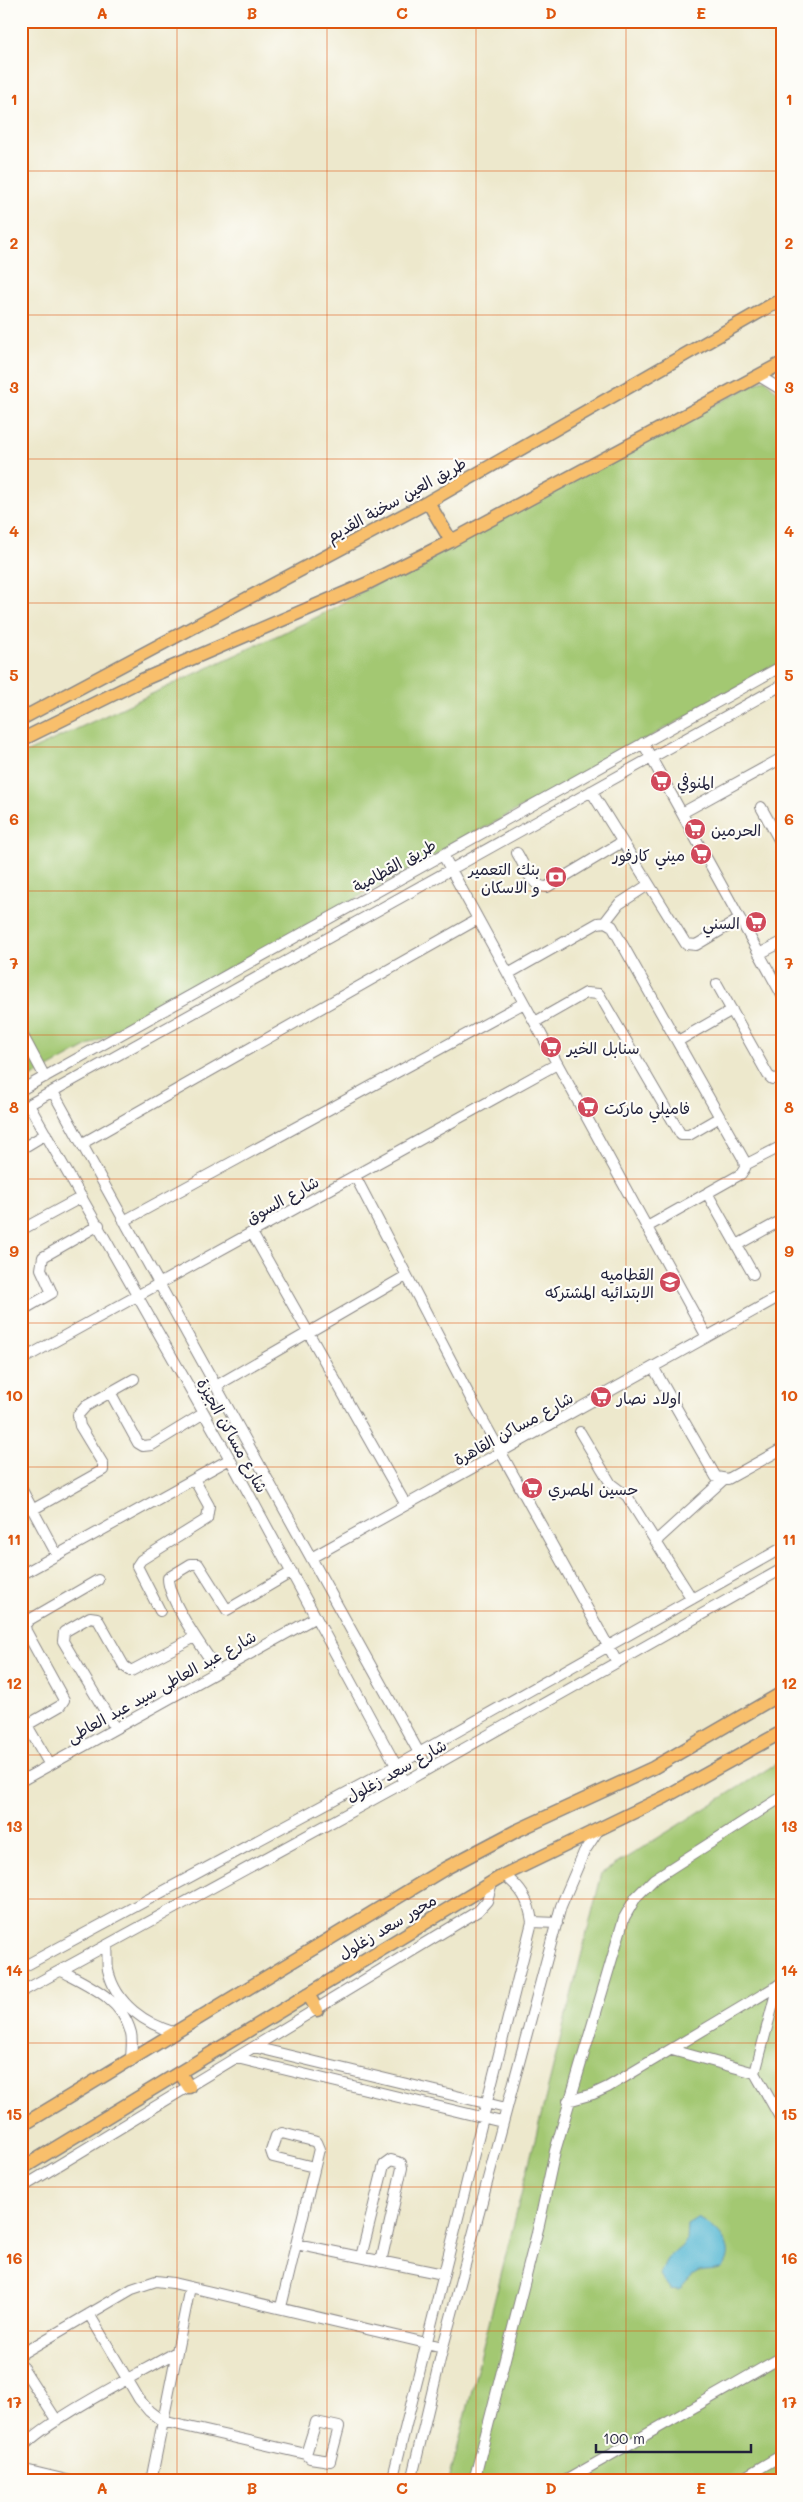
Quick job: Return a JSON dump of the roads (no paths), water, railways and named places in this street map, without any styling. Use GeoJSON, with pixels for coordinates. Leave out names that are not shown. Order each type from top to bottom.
{"type":"FeatureCollection","features":[{"type":"Feature","properties":{"kind":"main road","name":"طريق العين سخنة القديم"},"geometry":{"type":"LineString","coordinates":[[21,719],[428,502],[782,299]]}},
{"type":"Feature","properties":{"kind":"main road"},"geometry":{"type":"LineString","coordinates":[[21,740],[142,680],[317,606],[451,541],[782,363]]}},
{"type":"Feature","properties":{"kind":"main road"},"geometry":{"type":"LineString","coordinates":[[428,502],[451,541]]}},
{"type":"Feature","properties":{"kind":"main road","name":"محور سعد زغلول"},"geometry":{"type":"LineString","coordinates":[[21,2126],[131,2061],[454,1863],[516,1831],[653,1768],[782,1693]]}},
{"type":"Feature","properties":{"kind":"main road","name":"محور سعد زغلول"},"geometry":{"type":"LineString","coordinates":[[21,2169],[180,2074],[504,1875],[665,1797],[782,1732]]}},
{"type":"Feature","properties":{"kind":"main road"},"geometry":{"type":"LineString","coordinates":[[308,1994],[317,2010]]}},
{"type":"Feature","properties":{"kind":"main road"},"geometry":{"type":"LineString","coordinates":[[180,2074],[189,2087]]}},
{"type":"Feature","properties":{"kind":"street"},"geometry":{"type":"LineString","coordinates":[[759,376],[782,390]]}},
{"type":"Feature","properties":{"kind":"street","name":"طريق القطامية"},"geometry":{"type":"LineString","coordinates":[[22,1088],[45,1077],[782,666]]}},
{"type":"Feature","properties":{"kind":"street","name":"طريق القطامية"},"geometry":{"type":"LineString","coordinates":[[25,1107],[782,686]]}},
{"type":"Feature","properties":{"kind":"street"},"geometry":{"type":"LineString","coordinates":[[643,743],[782,995]]}},
{"type":"Feature","properties":{"kind":"street"},"geometry":{"type":"LineString","coordinates":[[682,813],[782,758]]}},
{"type":"Feature","properties":{"kind":"street"},"geometry":{"type":"LineString","coordinates":[[591,791],[686,944],[696,945],[740,919]]}},
{"type":"Feature","properties":{"kind":"street"},"geometry":{"type":"LineString","coordinates":[[761,808],[782,845]]}},
{"type":"Feature","properties":{"kind":"street"},"geometry":{"type":"LineString","coordinates":[[517,853],[534,882],[537,885],[547,887],[622,842]]}},
{"type":"Feature","properties":{"kind":"street"},"geometry":{"type":"LineString","coordinates":[[443,855],[707,1337]]}},
{"type":"Feature","properties":{"kind":"street"},"geometry":{"type":"LineString","coordinates":[[605,922],[619,904],[648,885]]}},
{"type":"Feature","properties":{"kind":"street"},"geometry":{"type":"LineString","coordinates":[[83,1143],[478,919]]}},
{"type":"Feature","properties":{"kind":"street"},"geometry":{"type":"LineString","coordinates":[[508,974],[598,923],[605,922],[615,929],[745,1165]]}},
{"type":"Feature","properties":{"kind":"street"},"geometry":{"type":"LineString","coordinates":[[759,954],[782,942]]}},
{"type":"Feature","properties":{"kind":"street"},"geometry":{"type":"LineString","coordinates":[[717,984],[770,1077],[775,1079],[782,1078]]}},
{"type":"Feature","properties":{"kind":"street"},"geometry":{"type":"LineString","coordinates":[[534,1022],[586,993],[599,994],[681,1135],[689,1135],[720,1117]]}},
{"type":"Feature","properties":{"kind":"street"},"geometry":{"type":"LineString","coordinates":[[124,1221],[524,1004]]}},
{"type":"Feature","properties":{"kind":"street"},"geometry":{"type":"LineString","coordinates":[[678,1042],[732,1010]]}},
{"type":"Feature","properties":{"kind":"street"},"geometry":{"type":"LineString","coordinates":[[21,1032],[45,1077]]}},
{"type":"Feature","properties":{"kind":"street","name":"شارع السوق"},"geometry":{"type":"LineString","coordinates":[[21,1360],[557,1064]]}},
{"type":"Feature","properties":{"kind":"street","name":"شارع مساكن الجيزة"},"geometry":{"type":"LineString","coordinates":[[53,1092],[83,1143],[124,1221],[428,1769]]}},
{"type":"Feature","properties":{"kind":"street","name":"شارع مساكن الجيزة"},"geometry":{"type":"LineString","coordinates":[[25,1107],[46,1134],[99,1225],[137,1296],[230,1459],[405,1782]]}},
{"type":"Feature","properties":{"kind":"street"},"geometry":{"type":"LineString","coordinates":[[21,1149],[46,1134]]}},
{"type":"Feature","properties":{"kind":"street"},"geometry":{"type":"LineString","coordinates":[[647,1227],[741,1174],[745,1165],[782,1146]]}},
{"type":"Feature","properties":{"kind":"street"},"geometry":{"type":"LineString","coordinates":[[355,1176],[469,1395],[502,1451],[617,1662]]}},
{"type":"Feature","properties":{"kind":"street"},"geometry":{"type":"LineString","coordinates":[[707,1193],[753,1274]]}},
{"type":"Feature","properties":{"kind":"street"},"geometry":{"type":"LineString","coordinates":[[21,1230],[82,1197]]}},
{"type":"Feature","properties":{"kind":"street"},"geometry":{"type":"LineString","coordinates":[[737,1245],[782,1220]]}},
{"type":"Feature","properties":{"kind":"street"},"geometry":{"type":"LineString","coordinates":[[21,1310],[52,1293],[41,1269],[43,1257],[99,1225]]}},
{"type":"Feature","properties":{"kind":"street"},"geometry":{"type":"LineString","coordinates":[[252,1233],[406,1505]]}},
{"type":"Feature","properties":{"kind":"street"},"geometry":{"type":"LineString","coordinates":[[216,1386],[310,1334],[406,1276]]}},
{"type":"Feature","properties":{"kind":"street","name":"شارع مساكن القاهرة"},"geometry":{"type":"LineString","coordinates":[[311,1558],[782,1295]]}},
{"type":"Feature","properties":{"kind":"street"},"geometry":{"type":"LineString","coordinates":[[653,1367],[713,1474],[723,1480]]}},
{"type":"Feature","properties":{"kind":"street"},"geometry":{"type":"LineString","coordinates":[[32,1510],[103,1470],[103,1464],[80,1426],[78,1415],[86,1406],[134,1379]]}},
{"type":"Feature","properties":{"kind":"street"},"geometry":{"type":"LineString","coordinates":[[110,1392],[138,1443],[143,1446],[152,1444],[204,1413]]}},
{"type":"Feature","properties":{"kind":"street"},"geometry":{"type":"LineString","coordinates":[[580,1432],[611,1484],[626,1496],[692,1599]]}},
{"type":"Feature","properties":{"kind":"street"},"geometry":{"type":"LineString","coordinates":[[656,1542],[723,1480],[782,1449]]}},
{"type":"Feature","properties":{"kind":"street"},"geometry":{"type":"LineString","coordinates":[[22,1572],[57,1555],[230,1459]]}},
{"type":"Feature","properties":{"kind":"street"},"geometry":{"type":"LineString","coordinates":[[160,1611],[137,1566],[141,1560],[207,1519],[209,1506],[194,1479]]}},
{"type":"Feature","properties":{"kind":"street"},"geometry":{"type":"LineString","coordinates":[[21,1488],[57,1555]]}},
{"type":"Feature","properties":{"kind":"street","name":"شارع سعد زغلول"},"geometry":{"type":"LineString","coordinates":[[21,1968],[396,1766],[782,1548]]}},
{"type":"Feature","properties":{"kind":"street"},"geometry":{"type":"LineString","coordinates":[[218,1671],[195,1637],[169,1584],[169,1576],[191,1564],[198,1564],[227,1610],[292,1572]]}},
{"type":"Feature","properties":{"kind":"street","name":"شارع سعد زغلول"},"geometry":{"type":"LineString","coordinates":[[21,1992],[107,1947],[405,1782],[782,1569]]}},
{"type":"Feature","properties":{"kind":"street"},"geometry":{"type":"LineString","coordinates":[[27,1725],[60,1706],[64,1700],[26,1631],[25,1625],[29,1620],[98,1580]]}},
{"type":"Feature","properties":{"kind":"street"},"geometry":{"type":"LineString","coordinates":[[115,1728],[63,1641],[64,1632],[90,1617],[97,1618],[124,1666],[131,1672],[195,1637]]}},
{"type":"Feature","properties":{"kind":"street","name":"شارع عبد العاطى سيد عبد العاطى"},"geometry":{"type":"LineString","coordinates":[[21,1781],[316,1617]]}},
{"type":"Feature","properties":{"kind":"street"},"geometry":{"type":"LineString","coordinates":[[21,1715],[50,1765]]}},
{"type":"Feature","properties":{"kind":"street"},"geometry":{"type":"LineString","coordinates":[[474,2481],[568,2101],[624,1918],[636,1897],[654,1880],[782,1797]]}},
{"type":"Feature","properties":{"kind":"street"},"geometry":{"type":"LineString","coordinates":[[411,2481],[443,2347],[557,1923],[570,1880],[584,1852],[599,1829]]}},
{"type":"Feature","properties":{"kind":"street"},"geometry":{"type":"LineString","coordinates":[[392,2481],[425,2343],[532,1922],[525,1896],[518,1885],[504,1875]]}},
{"type":"Feature","properties":{"kind":"street"},"geometry":{"type":"LineString","coordinates":[[21,2188],[478,1911],[487,1900],[492,1882]]}},
{"type":"Feature","properties":{"kind":"street"},"geometry":{"type":"LineString","coordinates":[[532,1922],[557,1923]]}},
{"type":"Feature","properties":{"kind":"street"},"geometry":{"type":"LineString","coordinates":[[107,1947],[108,1971],[114,1987],[124,2001],[144,2021],[176,2033]]}},
{"type":"Feature","properties":{"kind":"street"},"geometry":{"type":"LineString","coordinates":[[62,1971],[100,1991],[118,2010],[132,2035],[131,2061]]}},
{"type":"Feature","properties":{"kind":"street"},"geometry":{"type":"LineString","coordinates":[[21,1983],[21,1992]]}},
{"type":"Feature","properties":{"kind":"street"},"geometry":{"type":"LineString","coordinates":[[568,2101],[600,2091],[672,2050],[780,1984]]}},
{"type":"Feature","properties":{"kind":"street"},"geometry":{"type":"LineString","coordinates":[[780,1984],[755,2073],[782,2121]]}},
{"type":"Feature","properties":{"kind":"street"},"geometry":{"type":"LineString","coordinates":[[254,2048],[506,2108]]}},
{"type":"Feature","properties":{"kind":"street"},"geometry":{"type":"LineString","coordinates":[[672,2050],[755,2073]]}},
{"type":"Feature","properties":{"kind":"street"},"geometry":{"type":"LineString","coordinates":[[237,2058],[502,2122]]}},
{"type":"Feature","properties":{"kind":"street"},"geometry":{"type":"LineString","coordinates":[[281,2307],[318,2149],[316,2142],[282,2133],[276,2136],[271,2151],[273,2157],[314,2166]]}},
{"type":"Feature","properties":{"kind":"street"},"geometry":{"type":"LineString","coordinates":[[361,2257],[384,2166],[391,2160],[398,2162],[402,2166],[381,2262]]}},
{"type":"Feature","properties":{"kind":"street"},"geometry":{"type":"LineString","coordinates":[[375,2204],[393,2208]]}},
{"type":"Feature","properties":{"kind":"street"},"geometry":{"type":"LineString","coordinates":[[296,2244],[443,2274]]}},
{"type":"Feature","properties":{"kind":"street"},"geometry":{"type":"LineString","coordinates":[[21,2354],[132,2288],[164,2281],[281,2307],[443,2347]]}},
{"type":"Feature","properties":{"kind":"street"},"geometry":{"type":"LineString","coordinates":[[151,2481],[190,2287]]}},
{"type":"Feature","properties":{"kind":"street"},"geometry":{"type":"LineString","coordinates":[[89,2314],[144,2406],[162,2421],[306,2454]]}},
{"type":"Feature","properties":{"kind":"street"},"geometry":{"type":"LineString","coordinates":[[21,2450],[32,2437],[57,2421],[176,2352]]}},
{"type":"Feature","properties":{"kind":"street"},"geometry":{"type":"LineString","coordinates":[[565,2481],[782,2357]]}},
{"type":"Feature","properties":{"kind":"street"},"geometry":{"type":"LineString","coordinates":[[21,2366],[57,2421]]}},
{"type":"Feature","properties":{"kind":"street"},"geometry":{"type":"LineString","coordinates":[[738,2481],[782,2455]]}},
{"type":"Feature","properties":{"kind":"street"},"geometry":{"type":"LineString","coordinates":[[21,2469],[71,2481]]}},
{"type":"Feature","properties":{"kind":"water"},"geometry":{"type":"Polygon","coordinates":[[[697,2218],[710,2225],[722,2237],[728,2251],[728,2258],[721,2268],[699,2272],[691,2277],[679,2290],[670,2289],[660,2275],[667,2259],[686,2240],[687,2224],[697,2218]]]}},
{"type":"Feature","properties":{"kind":"place","name":"المنوفي"},"geometry":{"type":"Point","coordinates":[661,781]}},
{"type":"Feature","properties":{"kind":"place","name":"الحرمين"},"geometry":{"type":"Point","coordinates":[695,829]}},
{"type":"Feature","properties":{"kind":"place","name":"ميني كارفور"},"geometry":{"type":"Point","coordinates":[701,854]}},
{"type":"Feature","properties":{"kind":"place","name":"بنك التعمير و الاسكان"},"geometry":{"type":"Point","coordinates":[556,877]}},
{"type":"Feature","properties":{"kind":"place","name":"السني"},"geometry":{"type":"Point","coordinates":[756,922]}},
{"type":"Feature","properties":{"kind":"place","name":"سنابل الخير"},"geometry":{"type":"Point","coordinates":[551,1047]}},
{"type":"Feature","properties":{"kind":"place","name":"فاميلي ماركت"},"geometry":{"type":"Point","coordinates":[588,1107]}},
{"type":"Feature","properties":{"kind":"place","name":"القطاميه الابتدائيه المشتركه"},"geometry":{"type":"Point","coordinates":[670,1282]}},
{"type":"Feature","properties":{"kind":"place","name":"اولاد نصار"},"geometry":{"type":"Point","coordinates":[601,1397]}},
{"type":"Feature","properties":{"kind":"place","name":"حسين المصري"},"geometry":{"type":"Point","coordinates":[532,1488]}}]}
